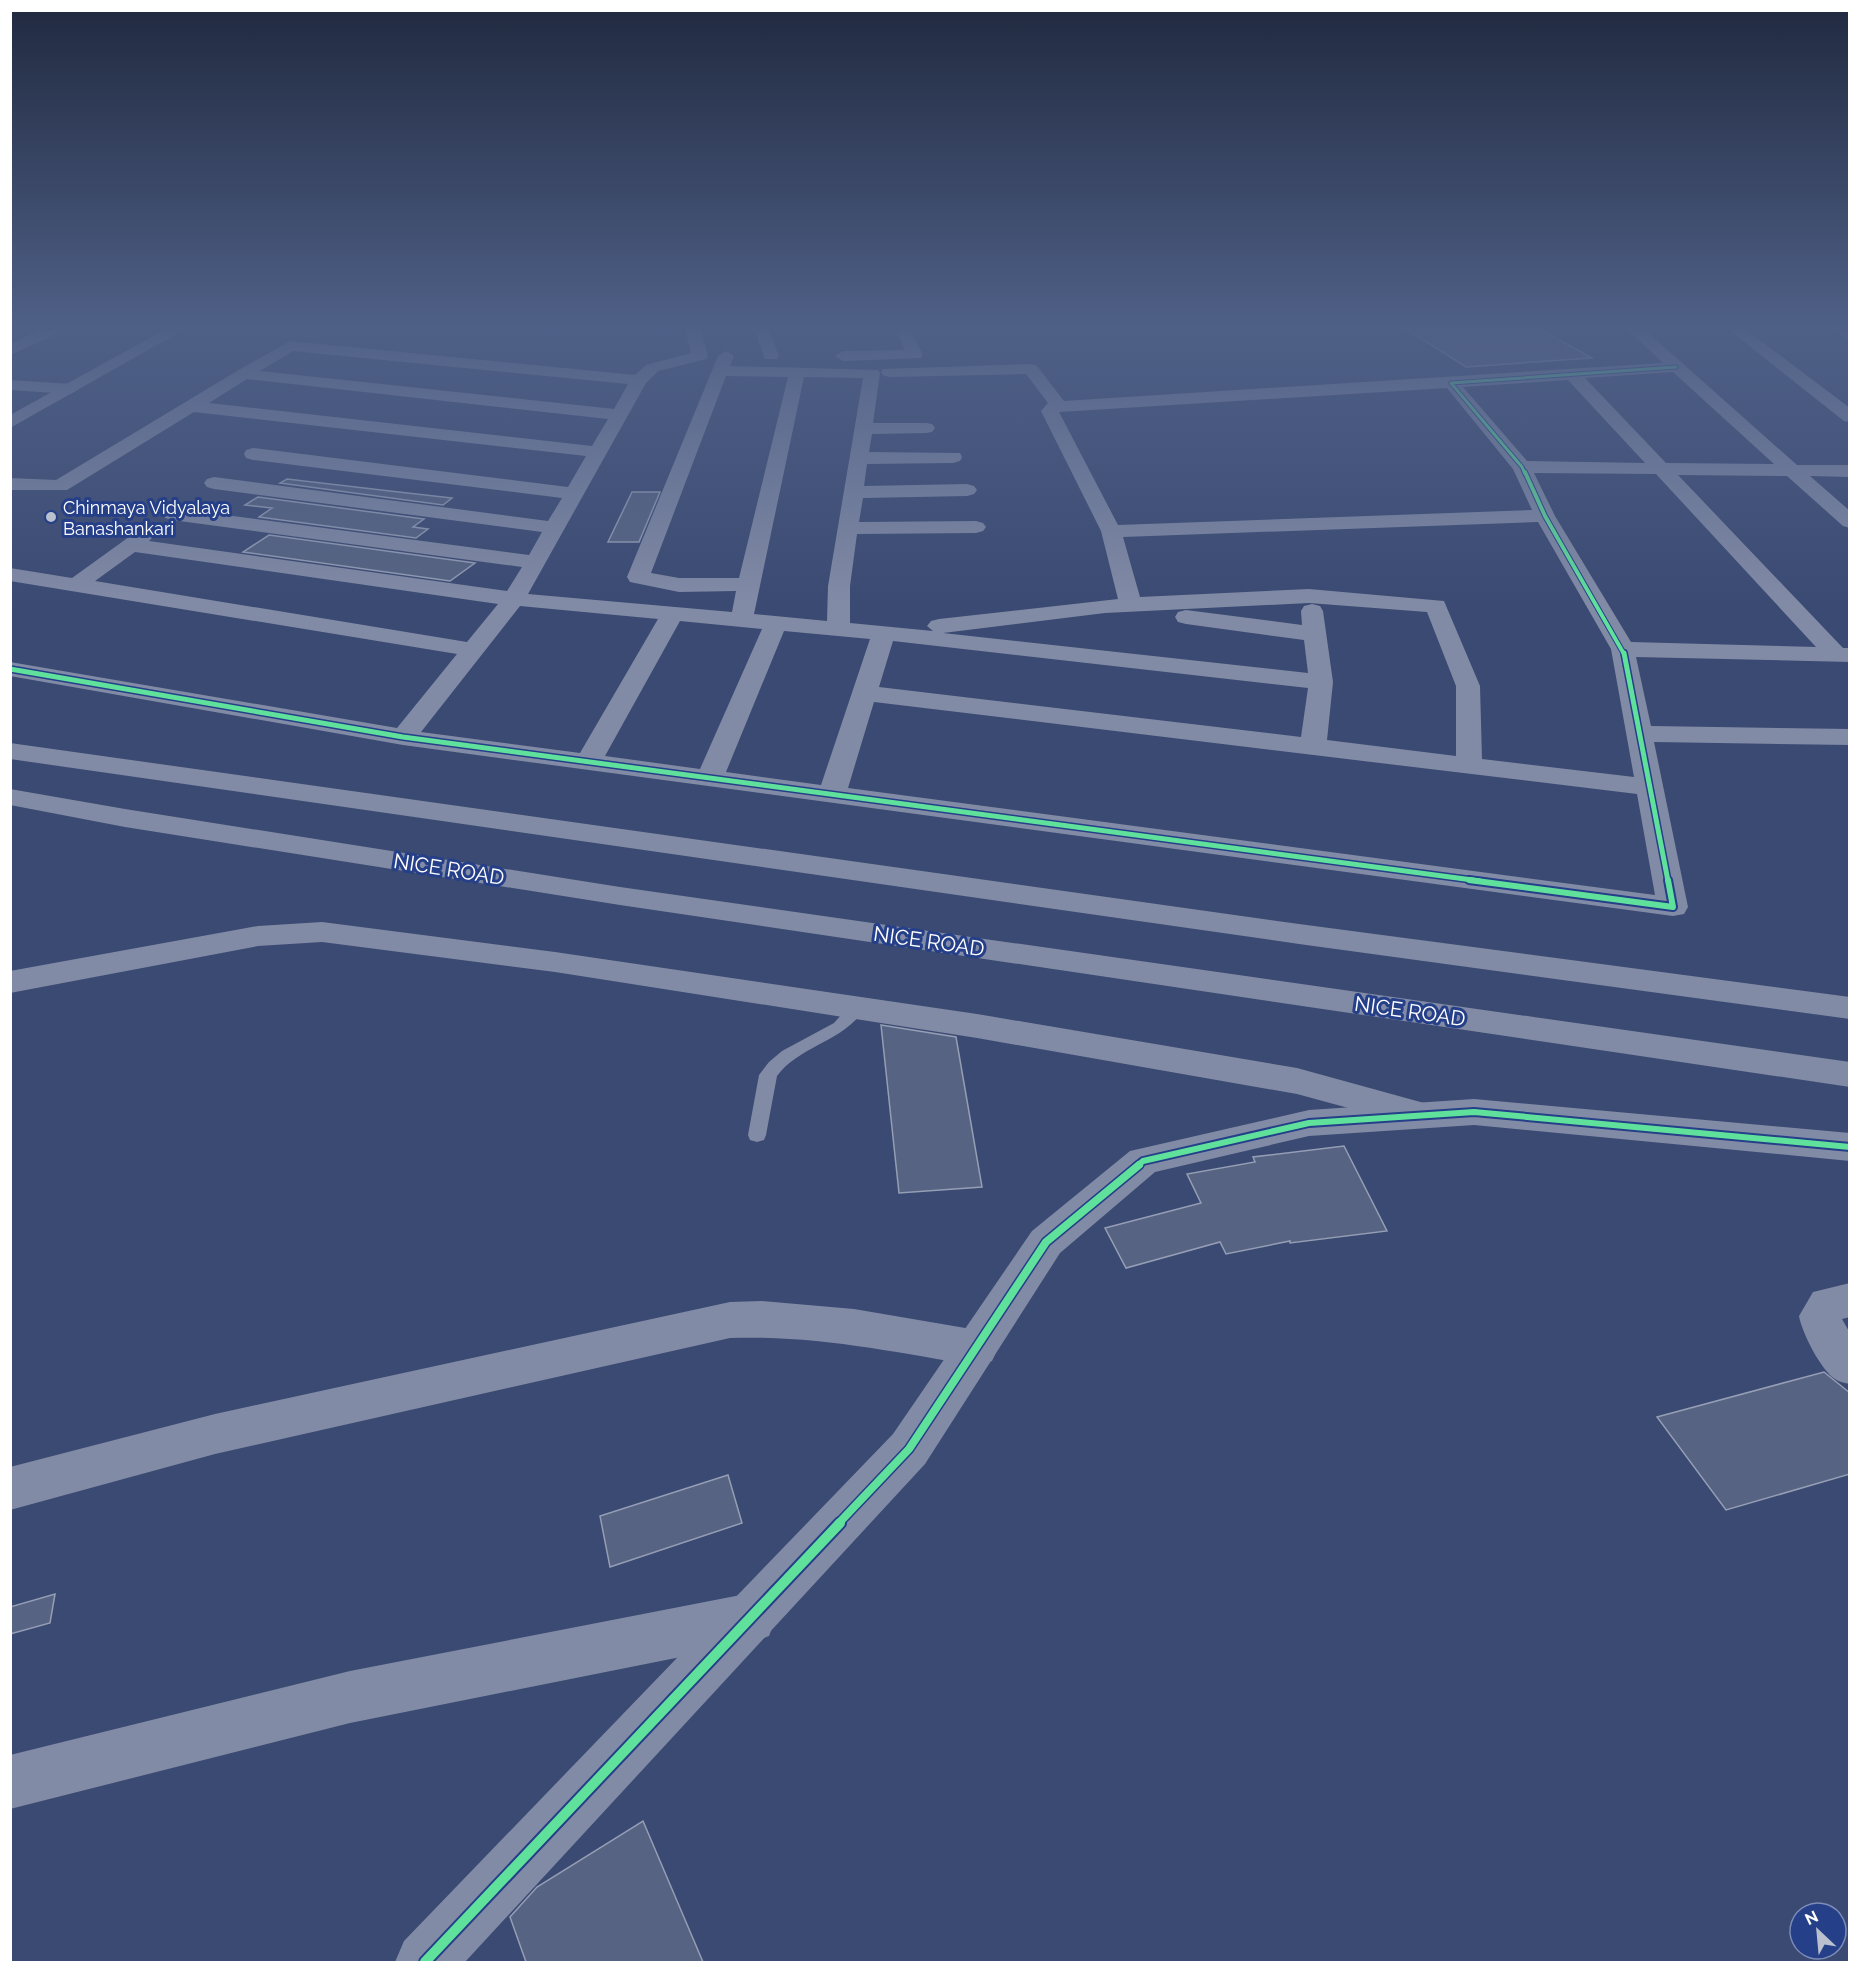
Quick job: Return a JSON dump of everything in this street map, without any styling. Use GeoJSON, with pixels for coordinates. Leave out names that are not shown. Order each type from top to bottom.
{"type":"FeatureCollection","features":[{"type":"Feature","properties":{"kind":"highway"},"geometry":{"type":"LineString","coordinates":[[10,751],[1299,934],[1850,1008]]}},
{"type":"Feature","properties":{"kind":"highway","name":"NICE ROAD"},"geometry":{"type":"LineString","coordinates":[[10,797],[125,818],[620,896],[1850,1074]]}},
{"type":"Feature","properties":{"kind":"street"},"geometry":{"type":"LineString","coordinates":[[10,484],[60,486],[166,421]]}},
{"type":"Feature","properties":{"kind":"street"},"geometry":{"type":"LineString","coordinates":[[76,585],[298,421]]}},
{"type":"Feature","properties":{"kind":"street"},"geometry":{"type":"LineString","coordinates":[[320,421],[598,452]]}},
{"type":"Feature","properties":{"kind":"street"},"geometry":{"type":"LineString","coordinates":[[403,737],[514,598],[616,421]]}},
{"type":"Feature","properties":{"kind":"street"},"geometry":{"type":"LineString","coordinates":[[700,421],[638,577],[680,585],[748,584]]}},
{"type":"Feature","properties":{"kind":"street"},"geometry":{"type":"LineString","coordinates":[[742,620],[782,421]]}},
{"type":"Feature","properties":{"kind":"street"},"geometry":{"type":"LineString","coordinates":[[838,629],[839,586],[864,421]]}},
{"type":"Feature","properties":{"kind":"street"},"geometry":{"type":"LineString","coordinates":[[1055,421],[1111,531],[1131,605]]}},
{"type":"Feature","properties":{"kind":"street"},"geometry":{"type":"LineString","coordinates":[[10,669],[403,737],[1673,907],[1623,650],[1545,516],[1522,467],[1483,421]]}},
{"type":"Feature","properties":{"kind":"street"},"geometry":{"type":"LineString","coordinates":[[1617,421],[1843,654]]}},
{"type":"Feature","properties":{"kind":"street"},"geometry":{"type":"LineString","coordinates":[[1737,421],[1846,515]]}},
{"type":"Feature","properties":{"kind":"street"},"geometry":{"type":"LineString","coordinates":[[863,429],[926,428]]}},
{"type":"Feature","properties":{"kind":"street"},"geometry":{"type":"LineString","coordinates":[[253,454],[574,494]]}},
{"type":"Feature","properties":{"kind":"street"},"geometry":{"type":"LineString","coordinates":[[858,458],[953,456]]}},
{"type":"Feature","properties":{"kind":"street"},"geometry":{"type":"LineString","coordinates":[[1522,467],[1850,471]]}},
{"type":"Feature","properties":{"kind":"street"},"geometry":{"type":"LineString","coordinates":[[214,483],[555,528]]}},
{"type":"Feature","properties":{"kind":"street"},"geometry":{"type":"LineString","coordinates":[[854,492],[967,490]]}},
{"type":"Feature","properties":{"kind":"street"},"geometry":{"type":"LineString","coordinates":[[172,514],[535,562]]}},
{"type":"Feature","properties":{"kind":"street"},"geometry":{"type":"LineString","coordinates":[[1111,531],[1545,516]]}},
{"type":"Feature","properties":{"kind":"street"},"geometry":{"type":"LineString","coordinates":[[848,528],[976,527]]}},
{"type":"Feature","properties":{"kind":"street"},"geometry":{"type":"LineString","coordinates":[[130,545],[514,598],[884,633],[1321,682]]}},
{"type":"Feature","properties":{"kind":"street"},"geometry":{"type":"LineString","coordinates":[[10,574],[473,650]]}},
{"type":"Feature","properties":{"kind":"street"},"geometry":{"type":"LineString","coordinates":[[884,633],[1105,606],[1309,596],[1436,606],[1468,686],[1469,765]]}},
{"type":"Feature","properties":{"kind":"street"},"geometry":{"type":"LineString","coordinates":[[1309,596],[1321,682],[1313,747]]}},
{"type":"Feature","properties":{"kind":"street"},"geometry":{"type":"LineString","coordinates":[[1105,606],[1315,634]]}},
{"type":"Feature","properties":{"kind":"street"},"geometry":{"type":"LineString","coordinates":[[588,762],[673,613]]}},
{"type":"Feature","properties":{"kind":"street"},"geometry":{"type":"LineString","coordinates":[[710,778],[776,623]]}},
{"type":"Feature","properties":{"kind":"street"},"geometry":{"type":"LineString","coordinates":[[832,794],[884,633]]}},
{"type":"Feature","properties":{"kind":"street"},"geometry":{"type":"LineString","coordinates":[[1623,650],[1843,654]]}},
{"type":"Feature","properties":{"kind":"street"},"geometry":{"type":"LineString","coordinates":[[865,693],[1650,787]]}},
{"type":"Feature","properties":{"kind":"street"},"geometry":{"type":"LineString","coordinates":[[1639,734],[1850,737]]}},
{"type":"Feature","properties":{"kind":"street"},"geometry":{"type":"LineString","coordinates":[[10,982],[258,936],[322,932],[555,963],[857,1008],[1297,1081],[1422,1115]]}},
{"type":"Feature","properties":{"kind":"street"},"geometry":{"type":"LineString","coordinates":[[425,1962],[909,1449],[1046,1242],[1143,1161],[1309,1123],[1474,1112],[1850,1147]]}},
{"type":"Feature","properties":{"kind":"street"},"geometry":{"type":"LineString","coordinates":[[1850,1300],[1828,1304],[1820,1316],[1823,1331],[1850,1366]]}},
{"type":"Feature","properties":{"kind":"street"},"geometry":{"type":"LineString","coordinates":[[10,1489],[215,1434],[730,1320],[765,1317],[801,1320],[977,1348]]}},
{"type":"Feature","properties":{"kind":"street"},"geometry":{"type":"LineString","coordinates":[[10,1782],[350,1698],[751,1618]]}},
{"type":"Feature","properties":{"kind":"lane"},"geometry":{"type":"LineString","coordinates":[[757,1134],[768,1075],[775,1066],[788,1055],[840,1027],[857,1008]]}},
{"type":"Feature","properties":{"kind":"building"},"geometry":{"type":"Polygon","coordinates":[[[287,479],[452,498],[443,505],[280,483],[287,479]]]}},
{"type":"Feature","properties":{"kind":"building"},"geometry":{"type":"Polygon","coordinates":[[[632,492],[660,492],[639,542],[608,542],[632,492]]]}},
{"type":"Feature","properties":{"kind":"building"},"geometry":{"type":"Polygon","coordinates":[[[258,497],[424,519],[413,527],[428,529],[416,538],[259,517],[272,508],[245,505],[258,497]]]}},
{"type":"Feature","properties":{"kind":"building"},"geometry":{"type":"Polygon","coordinates":[[[269,535],[475,563],[450,581],[243,552],[269,535]]]}},
{"type":"Feature","properties":{"kind":"building"},"geometry":{"type":"Polygon","coordinates":[[[881,1025],[956,1037],[982,1187],[899,1193],[881,1025]]]}},
{"type":"Feature","properties":{"kind":"building"},"geometry":{"type":"Polygon","coordinates":[[[1344,1146],[1387,1231],[1290,1243],[1290,1241],[1226,1254],[1220,1242],[1126,1268],[1105,1228],[1201,1203],[1187,1174],[1255,1162],[1253,1157],[1344,1146]]]}},
{"type":"Feature","properties":{"kind":"building"},"geometry":{"type":"Polygon","coordinates":[[[1824,1372],[1850,1393],[1850,1474],[1726,1510],[1657,1417],[1824,1372]]]}},
{"type":"Feature","properties":{"kind":"building"},"geometry":{"type":"Polygon","coordinates":[[[728,1475],[742,1523],[610,1567],[600,1516],[728,1475]]]}},
{"type":"Feature","properties":{"kind":"building"},"geometry":{"type":"Polygon","coordinates":[[[55,1594],[50,1623],[10,1634],[10,1607],[55,1594]]]}},
{"type":"Feature","properties":{"kind":"building"},"geometry":{"type":"Polygon","coordinates":[[[643,1821],[703,1962],[526,1962],[510,1917],[537,1887],[643,1821]]]}},
{"type":"Feature","properties":{"kind":"cycle path"},"geometry":{"type":"LineString","coordinates":[[10,669],[403,737],[1673,907],[1623,649],[1545,516],[1522,467],[1483,421]]}},
{"type":"Feature","properties":{"kind":"cycle path"},"geometry":{"type":"LineString","coordinates":[[425,1962],[909,1449],[1046,1242],[1143,1161],[1309,1123],[1474,1112],[1850,1147]]}},
{"type":"Feature","properties":{"kind":"place","name":"Chinmaya Vidyalaya Banashankari"},"geometry":{"type":"Point","coordinates":[51,517]}}]}
